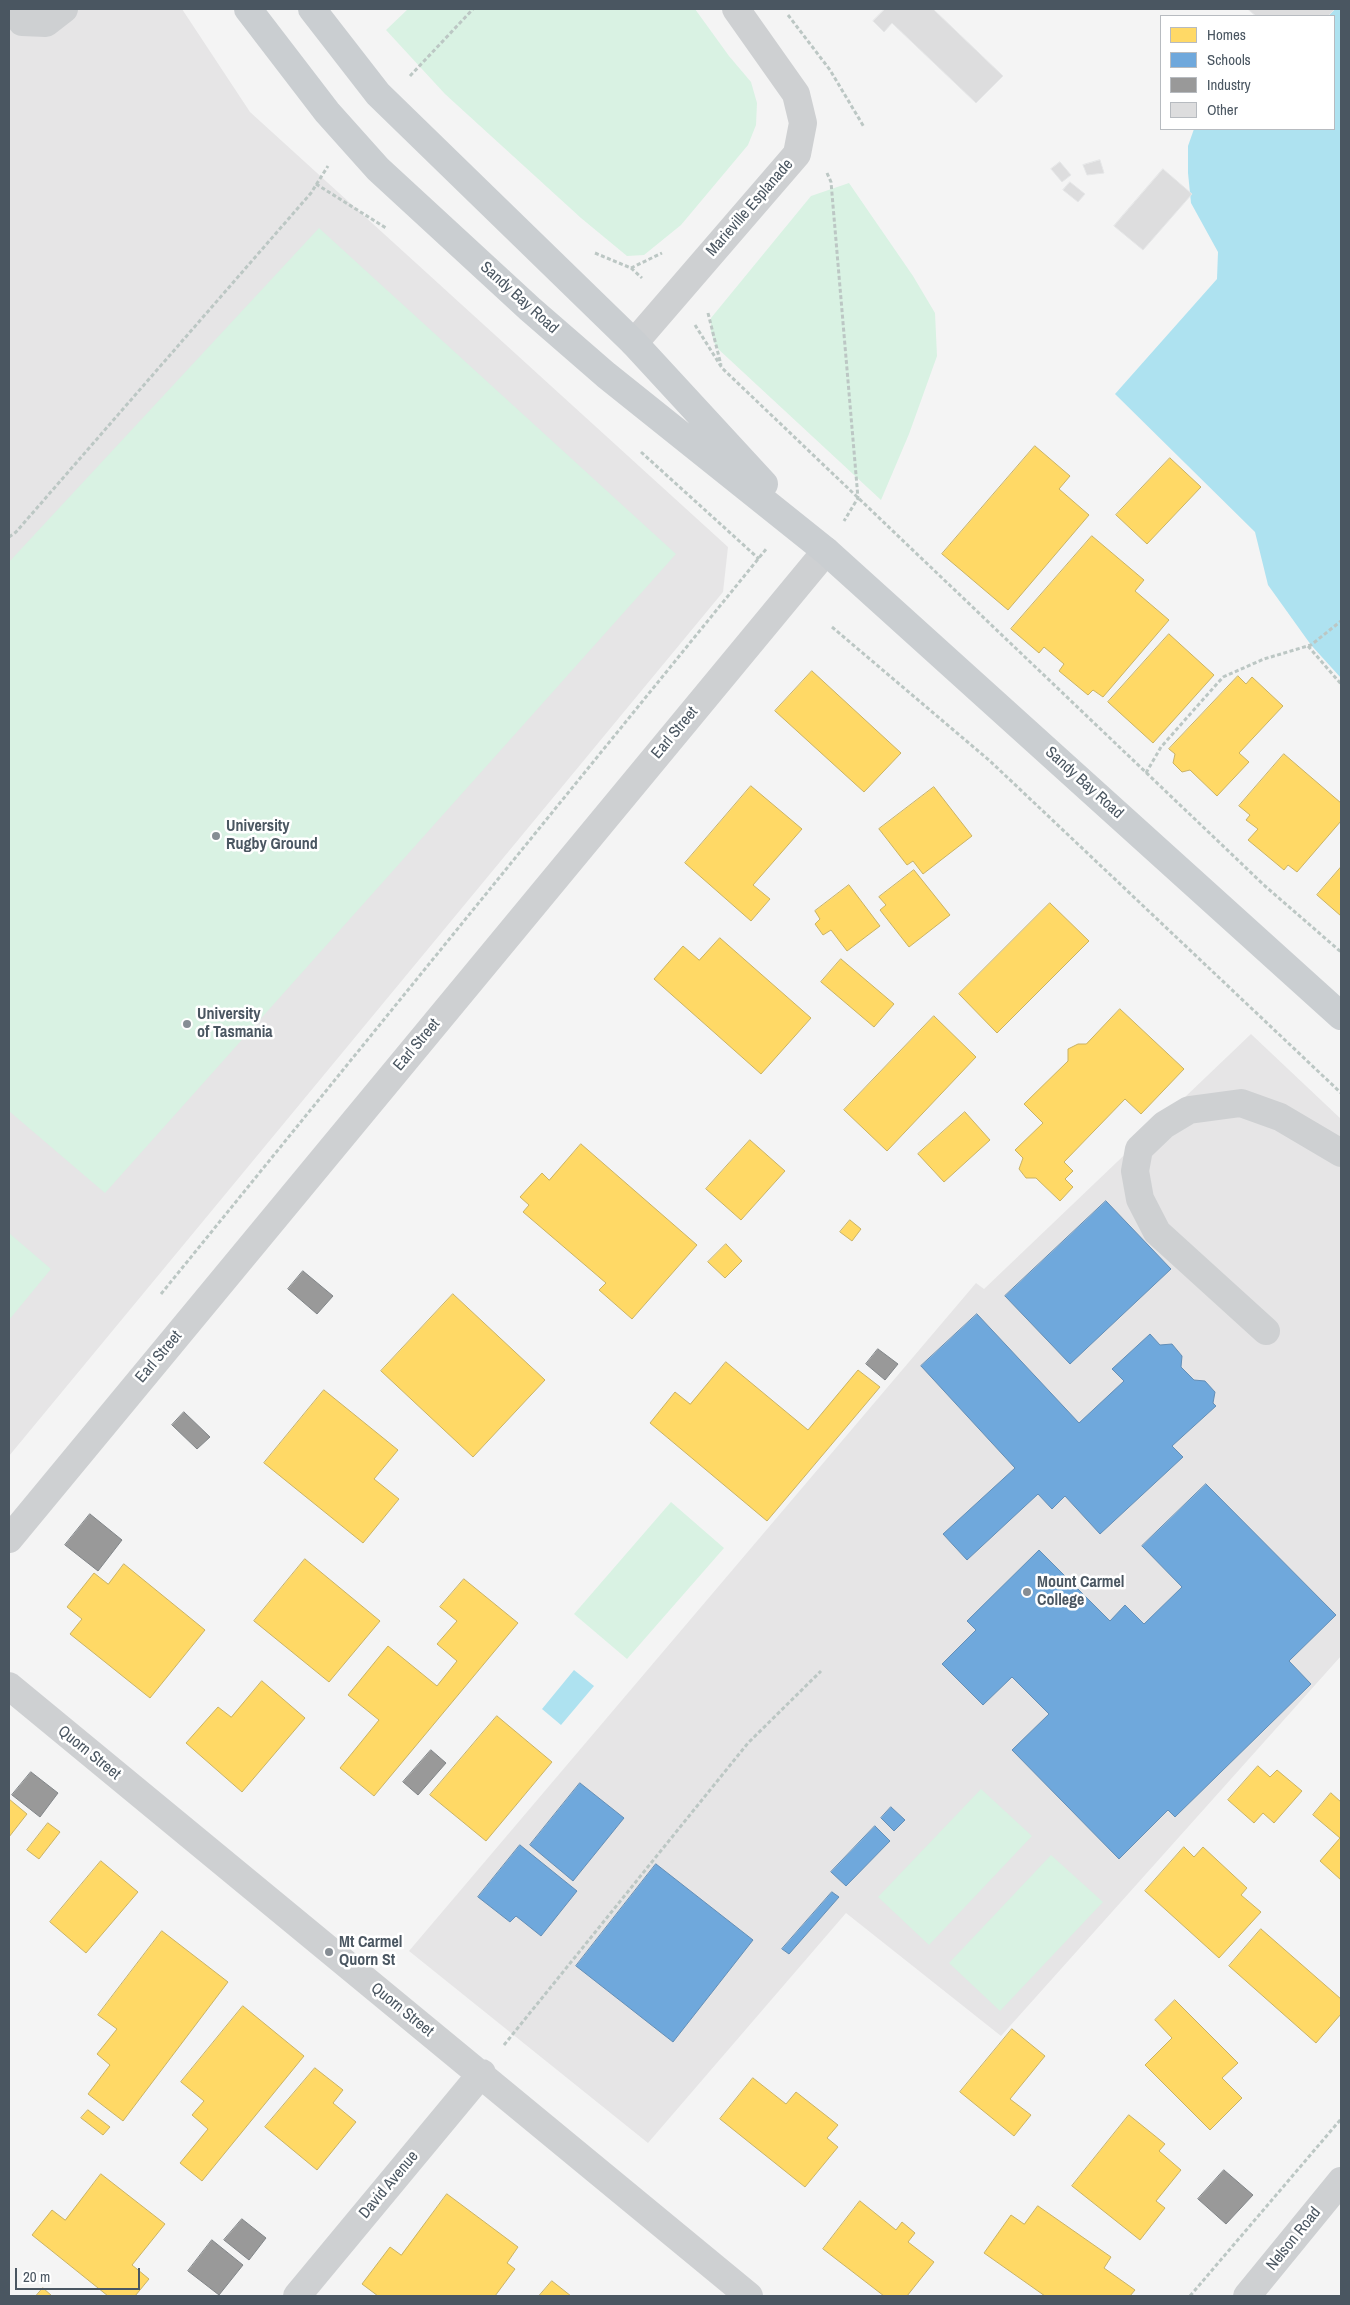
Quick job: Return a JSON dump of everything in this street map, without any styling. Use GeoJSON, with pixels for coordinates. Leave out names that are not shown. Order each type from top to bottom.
{"type":"FeatureCollection","features":[{"type":"Feature","properties":{"kind":"main road","name":"Sandy Bay Road"},"geometry":{"type":"LineString","coordinates":[[248,9],[327,112],[378,169],[530,309],[606,375],[826,551],[1341,1016]]}},
{"type":"Feature","properties":{"kind":"main road","name":"Sandy Bay Road"},"geometry":{"type":"LineString","coordinates":[[312,9],[378,94],[634,343],[826,551]]}},
{"type":"Feature","properties":{"kind":"main road"},"geometry":{"type":"LineString","coordinates":[[606,375],[634,343]]}},
{"type":"Feature","properties":{"kind":"street"},"geometry":{"type":"LineString","coordinates":[[13,9],[22,22],[46,24],[64,9]]}},
{"type":"Feature","properties":{"kind":"street","name":"Marieville Esplanade"},"geometry":{"type":"LineString","coordinates":[[634,343],[797,154],[804,123],[796,94],[736,9]]}},
{"type":"Feature","properties":{"kind":"street","name":"Earl Street"},"geometry":{"type":"LineString","coordinates":[[9,1539],[826,551]]}},
{"type":"Feature","properties":{"kind":"street"},"geometry":{"type":"LineString","coordinates":[[1266,1331],[1157,1232],[1140,1198],[1135,1172],[1139,1149],[1164,1125],[1189,1110],[1241,1104],[1280,1117],[1341,1154]]}},
{"type":"Feature","properties":{"kind":"street","name":"Quorn Street"},"geometry":{"type":"LineString","coordinates":[[9,1686],[330,1952],[482,2073],[749,2296]]}},
{"type":"Feature","properties":{"kind":"street","name":"David Avenue"},"geometry":{"type":"LineString","coordinates":[[297,2296],[482,2073]]}},
{"type":"Feature","properties":{"kind":"street","name":"Nelson Road"},"geometry":{"type":"LineString","coordinates":[[1247,2296],[1341,2181]]}},
{"type":"Feature","properties":{"kind":"path"},"geometry":{"type":"LineString","coordinates":[[408,78],[473,9]]}},
{"type":"Feature","properties":{"kind":"path"},"geometry":{"type":"LineString","coordinates":[[783,9],[830,70],[864,127]]}},
{"type":"Feature","properties":{"kind":"path"},"geometry":{"type":"LineString","coordinates":[[804,123],[831,182],[858,498],[1265,886],[1341,952]]}},
{"type":"Feature","properties":{"kind":"path"},"geometry":{"type":"LineString","coordinates":[[9,537],[316,184],[330,164]]}},
{"type":"Feature","properties":{"kind":"path"},"geometry":{"type":"LineString","coordinates":[[316,184],[390,231]]}},
{"type":"Feature","properties":{"kind":"path"},"geometry":{"type":"LineString","coordinates":[[630,268],[666,250]]}},
{"type":"Feature","properties":{"kind":"path"},"geometry":{"type":"LineString","coordinates":[[159,1297],[759,559]]}},
{"type":"Feature","properties":{"kind":"path"},"geometry":{"type":"LineString","coordinates":[[1146,773],[1161,747],[1224,677],[1264,658],[1308,646],[1341,621]]}},
{"type":"Feature","properties":{"kind":"path"},"geometry":{"type":"LineString","coordinates":[[832,627],[990,761],[1341,1093]]}},
{"type":"Feature","properties":{"kind":"path"},"geometry":{"type":"LineString","coordinates":[[1308,646],[1341,684]]}},
{"type":"Feature","properties":{"kind":"path"},"geometry":{"type":"LineString","coordinates":[[482,2073],[748,1743],[821,1670]]}},
{"type":"Feature","properties":{"kind":"path"},"geometry":{"type":"LineString","coordinates":[[1190,2296],[1341,2119]]}},
{"type":"Feature","properties":{"kind":"shaded area","name":"University Rugby Ground"},"geometry":{"type":"Polygon","coordinates":[[[9,9],[182,9],[250,112],[728,547],[723,592],[9,1456],[9,9]]]}},
{"type":"Feature","properties":{"kind":"shaded area","name":"Mount Carmel College"},"geometry":{"type":"Polygon","coordinates":[[[1251,1034],[1341,1119],[1341,1656],[1001,2036],[846,1913],[648,2143],[409,1951],[976,1283],[984,1289],[1251,1034]]]}},
{"type":"Feature","properties":{"kind":"green space"},"geometry":{"type":"Polygon","coordinates":[[[408,9],[695,9],[729,56],[751,82],[757,103],[756,125],[748,145],[681,225],[644,255],[627,256],[581,218],[445,94],[386,30],[408,9]]]}},
{"type":"Feature","properties":{"kind":"green space"},"geometry":{"type":"Polygon","coordinates":[[[849,183],[913,276],[935,313],[937,356],[909,434],[881,500],[716,347],[711,332],[711,318],[811,196],[849,183]]]}},
{"type":"Feature","properties":{"kind":"green space","name":"University Rugby Ground"},"geometry":{"type":"Polygon","coordinates":[[[319,228],[676,554],[105,1193],[9,1111],[9,562],[319,228]]]}},
{"type":"Feature","properties":{"kind":"green space"},"geometry":{"type":"Polygon","coordinates":[[[9,1233],[51,1269],[9,1320],[9,1233]]]}},
{"type":"Feature","properties":{"kind":"green space"},"geometry":{"type":"Polygon","coordinates":[[[671,1502],[724,1548],[627,1659],[574,1614],[671,1502]]]}},
{"type":"Feature","properties":{"kind":"green space"},"geometry":{"type":"Polygon","coordinates":[[[981,1789],[1032,1836],[929,1945],[878,1897],[981,1789]]]}},
{"type":"Feature","properties":{"kind":"green space"},"geometry":{"type":"Polygon","coordinates":[[[1051,1855],[1103,1902],[1000,2011],[949,1963],[1051,1855]]]}},
{"type":"Feature","properties":{"kind":"water"},"geometry":{"type":"Polygon","coordinates":[[[1285,9],[1341,9],[1341,678],[1311,645],[1268,585],[1255,532],[1115,394],[1217,279],[1218,252],[1191,203],[1188,146],[1194,130],[1335,130],[1335,15],[1280,15],[1285,9]]]}},
{"type":"Feature","properties":{"kind":"water"},"geometry":{"type":"Polygon","coordinates":[[[574,1670],[594,1686],[561,1725],[542,1709],[574,1670]]]}},
{"type":"Feature","properties":{"kind":"building: Homes"},"geometry":{"type":"Polygon","coordinates":[[[1035,446],[1070,476],[1059,489],[1089,515],[1008,610],[942,554],[1035,446]]]}},
{"type":"Feature","properties":{"kind":"building: Homes"},"geometry":{"type":"Polygon","coordinates":[[[1170,458],[1201,487],[1147,544],[1116,515],[1170,458]]]}},
{"type":"Feature","properties":{"kind":"building: Homes"},"geometry":{"type":"Polygon","coordinates":[[[1092,536],[1144,580],[1135,591],[1169,620],[1103,697],[1093,690],[1088,695],[1059,671],[1064,664],[1044,647],[1039,653],[1011,629],[1092,536]]]}},
{"type":"Feature","properties":{"kind":"building: Homes"},"geometry":{"type":"Polygon","coordinates":[[[1169,634],[1214,675],[1153,743],[1108,702],[1169,634]]]}},
{"type":"Feature","properties":{"kind":"building: Homes"},"geometry":{"type":"Polygon","coordinates":[[[812,671],[901,753],[864,792],[775,711],[812,671]]]}},
{"type":"Feature","properties":{"kind":"building: Homes"},"geometry":{"type":"Polygon","coordinates":[[[1238,676],[1246,684],[1252,677],[1283,706],[1239,753],[1249,762],[1217,796],[1190,770],[1182,772],[1173,763],[1175,754],[1169,749],[1238,676]]]}},
{"type":"Feature","properties":{"kind":"building: Homes"},"geometry":{"type":"Polygon","coordinates":[[[1284,754],[1341,803],[1341,821],[1297,872],[1288,865],[1284,870],[1248,840],[1258,829],[1246,820],[1250,815],[1239,806],[1284,754]]]}},
{"type":"Feature","properties":{"kind":"building: Homes"},"geometry":{"type":"Polygon","coordinates":[[[751,786],[802,829],[753,885],[770,899],[751,921],[685,863],[751,786]]]}},
{"type":"Feature","properties":{"kind":"building: Homes"},"geometry":{"type":"Polygon","coordinates":[[[934,787],[972,836],[923,874],[913,861],[907,865],[879,829],[934,787]]]}},
{"type":"Feature","properties":{"kind":"building: Homes"},"geometry":{"type":"Polygon","coordinates":[[[1341,867],[1341,916],[1317,895],[1341,867]]]}},
{"type":"Feature","properties":{"kind":"building: Homes"},"geometry":{"type":"Polygon","coordinates":[[[914,870],[950,915],[909,947],[880,910],[886,905],[879,897],[914,870]]]}},
{"type":"Feature","properties":{"kind":"building: Homes"},"geometry":{"type":"Polygon","coordinates":[[[849,885],[880,926],[847,951],[831,930],[823,935],[815,924],[820,919],[815,911],[849,885]]]}},
{"type":"Feature","properties":{"kind":"building: Homes"},"geometry":{"type":"Polygon","coordinates":[[[1050,903],[1089,941],[997,1033],[959,994],[1050,903]]]}},
{"type":"Feature","properties":{"kind":"building: Homes"},"geometry":{"type":"Polygon","coordinates":[[[720,938],[811,1018],[761,1074],[654,979],[683,946],[699,960],[720,938]]]}},
{"type":"Feature","properties":{"kind":"building: Homes"},"geometry":{"type":"Polygon","coordinates":[[[841,959],[894,1004],[874,1027],[821,982],[841,959]]]}},
{"type":"Feature","properties":{"kind":"building: Homes"},"geometry":{"type":"Polygon","coordinates":[[[1120,1009],[1184,1069],[1141,1114],[1125,1099],[1064,1162],[1073,1171],[1065,1179],[1073,1187],[1060,1201],[1036,1178],[1026,1178],[1019,1169],[1023,1158],[1015,1150],[1043,1123],[1024,1104],[1068,1061],[1068,1049],[1078,1044],[1086,1044],[1120,1009]]]}},
{"type":"Feature","properties":{"kind":"building: Homes"},"geometry":{"type":"Polygon","coordinates":[[[934,1016],[976,1057],[887,1151],[844,1110],[934,1016]]]}},
{"type":"Feature","properties":{"kind":"building: Homes"},"geometry":{"type":"Polygon","coordinates":[[[965,1112],[990,1140],[944,1182],[918,1154],[965,1112]]]}},
{"type":"Feature","properties":{"kind":"building: Homes"},"geometry":{"type":"Polygon","coordinates":[[[750,1140],[785,1171],[741,1220],[706,1189],[750,1140]]]}},
{"type":"Feature","properties":{"kind":"building: Homes"},"geometry":{"type":"Polygon","coordinates":[[[581,1144],[697,1245],[632,1319],[599,1290],[606,1283],[523,1212],[529,1205],[520,1197],[542,1173],[549,1180],[581,1144]]]}},
{"type":"Feature","properties":{"kind":"building: Homes"},"geometry":{"type":"Polygon","coordinates":[[[850,1220],[861,1229],[852,1241],[840,1232],[850,1220]]]}},
{"type":"Feature","properties":{"kind":"building: Homes"},"geometry":{"type":"Polygon","coordinates":[[[726,1244],[742,1261],[725,1278],[708,1262],[726,1244]]]}},
{"type":"Feature","properties":{"kind":"building: Homes"},"geometry":{"type":"Polygon","coordinates":[[[453,1294],[545,1380],[473,1457],[381,1371],[453,1294]]]}},
{"type":"Feature","properties":{"kind":"building: Homes"},"geometry":{"type":"Polygon","coordinates":[[[726,1362],[808,1430],[858,1370],[880,1387],[767,1521],[650,1423],[675,1392],[690,1404],[726,1362]]]}},
{"type":"Feature","properties":{"kind":"building: Homes"},"geometry":{"type":"Polygon","coordinates":[[[324,1390],[398,1450],[374,1479],[399,1499],[363,1543],[264,1463],[324,1390]]]}},
{"type":"Feature","properties":{"kind":"building: Homes"},"geometry":{"type":"Polygon","coordinates":[[[305,1559],[380,1621],[329,1682],[254,1621],[305,1559]]]}},
{"type":"Feature","properties":{"kind":"building: Homes"},"geometry":{"type":"Polygon","coordinates":[[[124,1564],[205,1630],[150,1698],[70,1634],[82,1619],[67,1607],[94,1573],[108,1584],[124,1564]]]}},
{"type":"Feature","properties":{"kind":"building: Homes"},"geometry":{"type":"Polygon","coordinates":[[[464,1579],[518,1623],[374,1796],[340,1768],[379,1720],[348,1695],[388,1646],[437,1686],[457,1661],[437,1644],[457,1621],[440,1607],[464,1579]]]}},
{"type":"Feature","properties":{"kind":"building: Homes"},"geometry":{"type":"Polygon","coordinates":[[[262,1681],[305,1718],[242,1792],[186,1743],[218,1707],[231,1717],[262,1681]]]}},
{"type":"Feature","properties":{"kind":"building: Homes"},"geometry":{"type":"Polygon","coordinates":[[[497,1716],[552,1762],[486,1841],[430,1795],[497,1716]]]}},
{"type":"Feature","properties":{"kind":"building: Homes"},"geometry":{"type":"Polygon","coordinates":[[[1258,1766],[1270,1777],[1277,1770],[1302,1791],[1274,1823],[1263,1813],[1254,1823],[1228,1800],[1258,1766]]]}},
{"type":"Feature","properties":{"kind":"building: Homes"},"geometry":{"type":"Polygon","coordinates":[[[1331,1793],[1341,1802],[1341,1880],[1320,1861],[1340,1838],[1313,1815],[1331,1793]]]}},
{"type":"Feature","properties":{"kind":"building: Homes"},"geometry":{"type":"Polygon","coordinates":[[[9,1799],[27,1814],[9,1837],[9,1799]]]}},
{"type":"Feature","properties":{"kind":"building: Homes"},"geometry":{"type":"Polygon","coordinates":[[[48,1823],[60,1832],[39,1859],[27,1850],[48,1823]]]}},
{"type":"Feature","properties":{"kind":"building: Homes"},"geometry":{"type":"Polygon","coordinates":[[[1184,1847],[1194,1857],[1203,1847],[1247,1888],[1241,1895],[1261,1912],[1219,1958],[1145,1891],[1184,1847]]]}},
{"type":"Feature","properties":{"kind":"building: Homes"},"geometry":{"type":"Polygon","coordinates":[[[101,1861],[138,1892],[86,1953],[50,1922],[101,1861]]]}},
{"type":"Feature","properties":{"kind":"building: Homes"},"geometry":{"type":"Polygon","coordinates":[[[1261,1929],[1341,1999],[1341,2014],[1316,2043],[1229,1966],[1261,1929]]]}},
{"type":"Feature","properties":{"kind":"building: Homes"},"geometry":{"type":"Polygon","coordinates":[[[162,1931],[228,1982],[123,2121],[88,2094],[110,2065],[97,2054],[117,2029],[98,2015],[162,1931]]]}},
{"type":"Feature","properties":{"kind":"building: Homes"},"geometry":{"type":"Polygon","coordinates":[[[1175,2000],[1238,2063],[1222,2078],[1242,2098],[1210,2130],[1145,2065],[1172,2038],[1155,2020],[1175,2000]]]}},
{"type":"Feature","properties":{"kind":"building: Homes"},"geometry":{"type":"Polygon","coordinates":[[[243,2006],[304,2056],[202,2181],[180,2163],[208,2129],[192,2115],[204,2101],[181,2082],[243,2006]]]}},
{"type":"Feature","properties":{"kind":"building: Homes"},"geometry":{"type":"Polygon","coordinates":[[[1012,2029],[1045,2056],[1010,2099],[1031,2115],[1014,2136],[960,2092],[1012,2029]]]}},
{"type":"Feature","properties":{"kind":"building: Homes"},"geometry":{"type":"Polygon","coordinates":[[[315,2068],[343,2090],[333,2103],[356,2122],[317,2170],[265,2127],[315,2068]]]}},
{"type":"Feature","properties":{"kind":"building: Homes"},"geometry":{"type":"Polygon","coordinates":[[[753,2078],[786,2104],[796,2092],[838,2125],[827,2138],[838,2147],[805,2187],[720,2119],[753,2078]]]}},
{"type":"Feature","properties":{"kind":"building: Homes"},"geometry":{"type":"Polygon","coordinates":[[[88,2110],[110,2127],[103,2135],[81,2118],[88,2110]]]}},
{"type":"Feature","properties":{"kind":"building: Homes"},"geometry":{"type":"Polygon","coordinates":[[[1129,2115],[1165,2144],[1159,2151],[1181,2170],[1156,2201],[1165,2208],[1140,2240],[1072,2186],[1129,2115]]]}},
{"type":"Feature","properties":{"kind":"building: Homes"},"geometry":{"type":"Polygon","coordinates":[[[101,2174],[165,2224],[132,2265],[149,2279],[135,2296],[108,2296],[32,2235],[52,2210],[65,2220],[101,2174]]]}},
{"type":"Feature","properties":{"kind":"building: Homes"},"geometry":{"type":"Polygon","coordinates":[[[447,2194],[518,2247],[507,2263],[515,2269],[495,2296],[378,2296],[362,2284],[390,2247],[401,2255],[447,2194]]]}},
{"type":"Feature","properties":{"kind":"building: Homes"},"geometry":{"type":"Polygon","coordinates":[[[860,2201],[896,2230],[902,2222],[915,2233],[908,2242],[934,2262],[907,2296],[884,2296],[823,2249],[860,2201]]]}},
{"type":"Feature","properties":{"kind":"building: Homes"},"geometry":{"type":"Polygon","coordinates":[[[1038,2206],[1111,2257],[1104,2268],[1135,2290],[1130,2296],[1045,2296],[984,2253],[1011,2215],[1024,2224],[1038,2206]]]}},
{"type":"Feature","properties":{"kind":"building: Homes"},"geometry":{"type":"Polygon","coordinates":[[[552,2281],[571,2296],[539,2296],[552,2281]]]}},
{"type":"Feature","properties":{"kind":"building: Homes"},"geometry":{"type":"Polygon","coordinates":[[[43,2288],[52,2296],[36,2296],[43,2288]]]}},
{"type":"Feature","properties":{"kind":"building: Schools"},"geometry":{"type":"Polygon","coordinates":[[[1106,1201],[1171,1269],[1070,1364],[1005,1296],[1106,1201]]]}},
{"type":"Feature","properties":{"kind":"building: Schools"},"geometry":{"type":"Polygon","coordinates":[[[977,1314],[1079,1423],[1124,1381],[1112,1369],[1150,1334],[1160,1345],[1172,1344],[1182,1356],[1181,1367],[1194,1380],[1205,1381],[1215,1392],[1213,1403],[1216,1406],[1172,1446],[1183,1457],[1100,1534],[1065,1496],[1052,1509],[1038,1494],[967,1560],[943,1534],[1015,1468],[921,1366],[977,1314]]]}},
{"type":"Feature","properties":{"kind":"building: Schools"},"geometry":{"type":"Polygon","coordinates":[[[1206,1484],[1336,1615],[1289,1661],[1311,1684],[1175,1817],[1168,1810],[1119,1859],[1012,1750],[1049,1714],[1012,1677],[983,1705],[942,1664],[976,1630],[967,1621],[1039,1550],[1110,1621],[1125,1605],[1144,1624],[1182,1587],[1142,1546],[1206,1484]]]}},
{"type":"Feature","properties":{"kind":"building: Schools"},"geometry":{"type":"Polygon","coordinates":[[[580,1783],[624,1818],[573,1881],[530,1845],[580,1783]]]}},
{"type":"Feature","properties":{"kind":"building: Schools"},"geometry":{"type":"Polygon","coordinates":[[[891,1807],[905,1820],[894,1831],[881,1818],[891,1807]]]}},
{"type":"Feature","properties":{"kind":"building: Schools"},"geometry":{"type":"Polygon","coordinates":[[[875,1826],[890,1841],[846,1886],[831,1872],[875,1826]]]}},
{"type":"Feature","properties":{"kind":"building: Schools"},"geometry":{"type":"Polygon","coordinates":[[[520,1845],[577,1891],[541,1936],[516,1916],[510,1922],[478,1897],[520,1845]]]}},
{"type":"Feature","properties":{"kind":"building: Schools"},"geometry":{"type":"Polygon","coordinates":[[[656,1864],[753,1940],[673,2042],[576,1966],[656,1864]]]}},
{"type":"Feature","properties":{"kind":"building: Schools"},"geometry":{"type":"Polygon","coordinates":[[[832,1892],[839,1897],[789,1954],[782,1949],[832,1892]]]}},
{"type":"Feature","properties":{"kind":"building: Industry"},"geometry":{"type":"Polygon","coordinates":[[[303,1271],[333,1296],[317,1314],[288,1289],[303,1271]]]}},
{"type":"Feature","properties":{"kind":"building: Industry"},"geometry":{"type":"Polygon","coordinates":[[[878,1349],[898,1364],[885,1380],[866,1364],[878,1349]]]}},
{"type":"Feature","properties":{"kind":"building: Industry"},"geometry":{"type":"Polygon","coordinates":[[[184,1412],[210,1437],[197,1449],[172,1425],[184,1412]]]}},
{"type":"Feature","properties":{"kind":"building: Industry"},"geometry":{"type":"Polygon","coordinates":[[[90,1514],[122,1540],[98,1571],[65,1545],[90,1514]]]}},
{"type":"Feature","properties":{"kind":"building: Industry"},"geometry":{"type":"Polygon","coordinates":[[[431,1750],[446,1763],[418,1795],[403,1782],[431,1750]]]}},
{"type":"Feature","properties":{"kind":"building: Industry"},"geometry":{"type":"Polygon","coordinates":[[[31,1772],[58,1793],[40,1817],[12,1795],[31,1772]]]}},
{"type":"Feature","properties":{"kind":"building: Industry"},"geometry":{"type":"Polygon","coordinates":[[[1224,2170],[1253,2195],[1226,2224],[1198,2199],[1224,2170]]]}},
{"type":"Feature","properties":{"kind":"building: Industry"},"geometry":{"type":"Polygon","coordinates":[[[242,2219],[266,2238],[249,2260],[224,2240],[242,2219]]]}},
{"type":"Feature","properties":{"kind":"building: Industry"},"geometry":{"type":"Polygon","coordinates":[[[212,2240],[243,2265],[219,2295],[188,2271],[212,2240]]]}},
{"type":"Feature","properties":{"kind":"building: Other"},"geometry":{"type":"Polygon","coordinates":[[[885,9],[933,9],[1003,76],[976,103],[892,23],[884,32],[873,21],[885,9]]]}},
{"type":"Feature","properties":{"kind":"building: Other"},"geometry":{"type":"Polygon","coordinates":[[[1248,9],[1335,9],[1329,15],[1255,15],[1248,9]]]}},
{"type":"Feature","properties":{"kind":"building: Other"},"geometry":{"type":"Polygon","coordinates":[[[1100,160],[1104,173],[1087,175],[1083,165],[1100,160]]]}},
{"type":"Feature","properties":{"kind":"building: Other"},"geometry":{"type":"Polygon","coordinates":[[[1060,162],[1071,175],[1062,182],[1051,169],[1060,162]]]}},
{"type":"Feature","properties":{"kind":"building: Other"},"geometry":{"type":"Polygon","coordinates":[[[1163,169],[1192,194],[1143,250],[1114,226],[1163,169]]]}},
{"type":"Feature","properties":{"kind":"building: Other"},"geometry":{"type":"Polygon","coordinates":[[[1070,182],[1085,194],[1078,202],[1063,190],[1070,182]]]}},
{"type":"Feature","properties":{"kind":"place","name":"University Rugby Ground"},"geometry":{"type":"Point","coordinates":[216,836]}},
{"type":"Feature","properties":{"kind":"place","name":"University of Tasmania"},"geometry":{"type":"Point","coordinates":[187,1024]}},
{"type":"Feature","properties":{"kind":"place","name":"Mount Carmel College"},"geometry":{"type":"Point","coordinates":[1027,1592]}},
{"type":"Feature","properties":{"kind":"place","name":"Mt Carmel Quorn St"},"geometry":{"type":"Point","coordinates":[329,1952]}}]}
